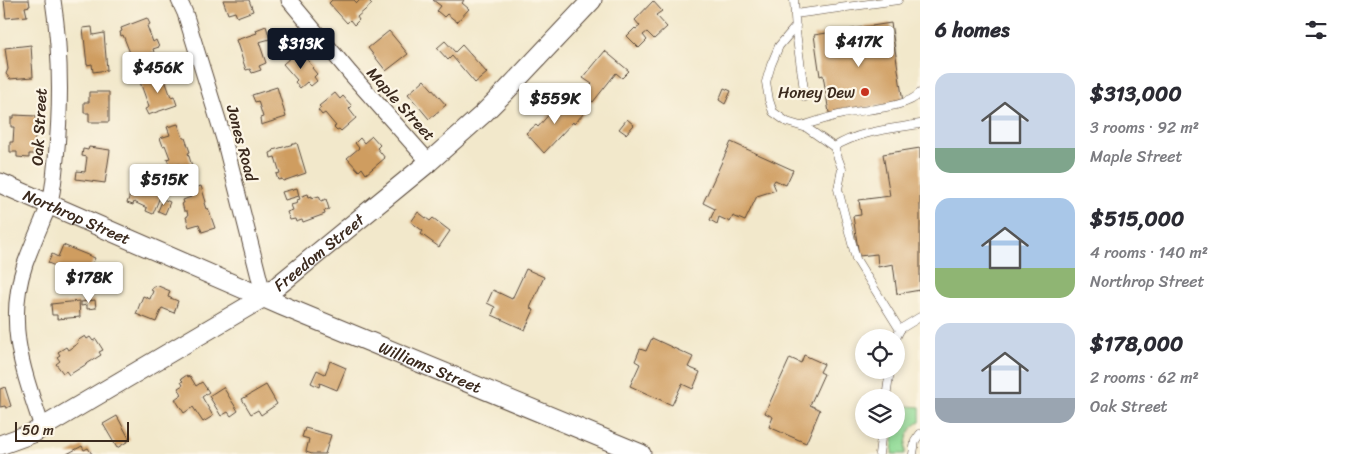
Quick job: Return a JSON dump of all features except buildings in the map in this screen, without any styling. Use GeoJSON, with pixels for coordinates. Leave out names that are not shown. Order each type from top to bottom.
{"type":"FeatureCollection","features":[{"type":"Feature","properties":{"kind":"street","name":"Oak Street"},"geometry":{"type":"LineString","coordinates":[[42,427],[21,360],[16,316],[24,266],[50,204],[60,124],[59,68],[53,0]]}},
{"type":"Feature","properties":{"kind":"street","name":"Jones Road"},"geometry":{"type":"LineString","coordinates":[[179,0],[185,13],[224,139],[264,297]]}},
{"type":"Feature","properties":{"kind":"street","name":"Maple Street"},"geometry":{"type":"LineString","coordinates":[[289,0],[428,162]]}},
{"type":"Feature","properties":{"kind":"street","name":"Freedom Street"},"geometry":{"type":"LineString","coordinates":[[0,445],[32,433],[264,297],[428,162],[483,114],[592,0]]}},
{"type":"Feature","properties":{"kind":"street","name":"Northrop Street"},"geometry":{"type":"LineString","coordinates":[[0,183],[264,297]]}},
{"type":"Feature","properties":{"kind":"street","name":"Williams Street"},"geometry":{"type":"LineString","coordinates":[[264,297],[641,454]]}},
{"type":"Feature","properties":{"kind":"lane"},"geometry":{"type":"LineString","coordinates":[[794,0],[805,97]]}},
{"type":"Feature","properties":{"kind":"lane"},"geometry":{"type":"LineString","coordinates":[[830,0],[831,9]]}},
{"type":"Feature","properties":{"kind":"lane"},"geometry":{"type":"LineString","coordinates":[[795,14],[898,0]]}},
{"type":"Feature","properties":{"kind":"lane"},"geometry":{"type":"LineString","coordinates":[[796,26],[780,46],[771,65],[766,82],[773,112],[787,122],[807,128],[834,147],[842,169],[838,189],[856,258],[899,329]]}},
{"type":"Feature","properties":{"kind":"lane"},"geometry":{"type":"LineString","coordinates":[[802,126],[844,114],[903,104],[920,93]]}},
{"type":"Feature","properties":{"kind":"lane"},"geometry":{"type":"LineString","coordinates":[[834,147],[846,139],[920,124]]}},
{"type":"Feature","properties":{"kind":"lane"},"geometry":{"type":"LineString","coordinates":[[901,329],[920,317]]}},
{"type":"Feature","properties":{"kind":"lane"},"geometry":{"type":"LineString","coordinates":[[913,454],[915,441],[920,434]]}},
{"type":"Feature","properties":{"kind":"lane"},"geometry":{"type":"LineString","coordinates":[[879,454],[881,439]]}},
{"type":"Feature","properties":{"kind":"green space"},"geometry":{"type":"Polygon","coordinates":[[[905,406],[920,407],[920,422],[910,431],[905,454],[892,454],[893,439],[905,439],[905,406]]]}},
{"type":"Feature","properties":{"kind":"place","name":"Honey Dew"},"geometry":{"type":"Point","coordinates":[865,92]}}]}
